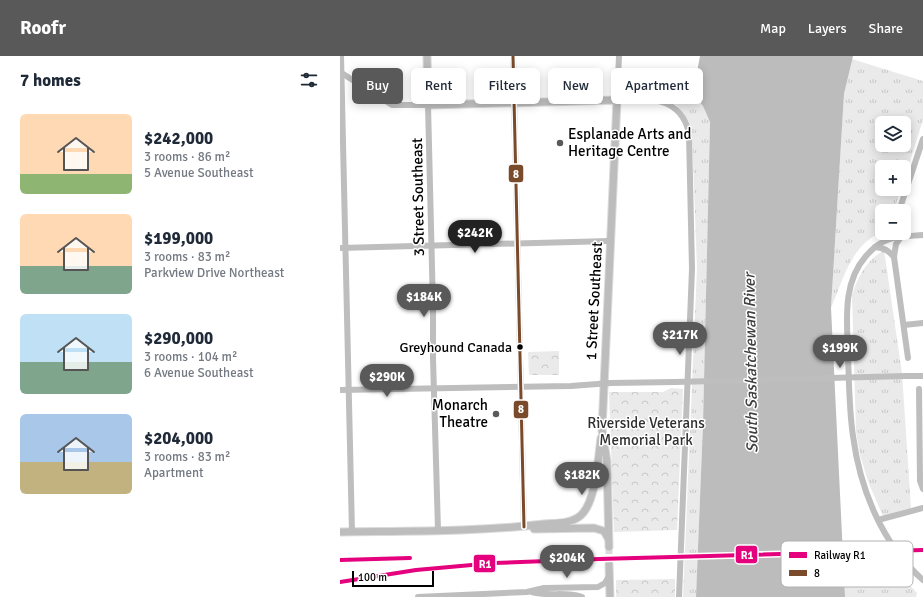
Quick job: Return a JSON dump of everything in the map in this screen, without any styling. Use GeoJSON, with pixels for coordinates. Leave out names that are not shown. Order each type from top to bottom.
{"type":"FeatureCollection","features":[{"type":"Feature","properties":{"kind":"main road","name":"3 Street Southeast"},"geometry":{"type":"LineString","coordinates":[[427,56],[428,105]]}},
{"type":"Feature","properties":{"kind":"main road"},"geometry":{"type":"LineString","coordinates":[[540,101],[611,100]]}},
{"type":"Feature","properties":{"kind":"main road"},"geometry":{"type":"LineString","coordinates":[[428,105],[474,103]]}},
{"type":"Feature","properties":{"kind":"main road","name":"1 Street Southeast"},"geometry":{"type":"LineString","coordinates":[[609,548],[607,462],[602,430],[617,104]]}},
{"type":"Feature","properties":{"kind":"main road"},"geometry":{"type":"LineString","coordinates":[[340,532],[524,527],[570,521],[579,516],[590,503],[593,493],[602,430]]}},
{"type":"Feature","properties":{"kind":"main road"},"geometry":{"type":"LineString","coordinates":[[524,527],[536,530],[598,528],[604,531],[608,538]]}},
{"type":"Feature","properties":{"kind":"main road"},"geometry":{"type":"LineString","coordinates":[[609,564],[610,597]]}},
{"type":"Feature","properties":{"kind":"street"},"geometry":{"type":"LineString","coordinates":[[341,56],[343,248],[350,390],[352,532]]}},
{"type":"Feature","properties":{"kind":"street"},"geometry":{"type":"LineString","coordinates":[[513,56],[513,68]]}},
{"type":"Feature","properties":{"kind":"street","name":"1 Street Southeast"},"geometry":{"type":"LineString","coordinates":[[618,68],[619,56]]}},
{"type":"Feature","properties":{"kind":"street"},"geometry":{"type":"LineString","coordinates":[[341,73],[392,105],[428,105]]}},
{"type":"Feature","properties":{"kind":"street"},"geometry":{"type":"LineString","coordinates":[[514,104],[524,527]]}},
{"type":"Feature","properties":{"kind":"street"},"geometry":{"type":"LineString","coordinates":[[668,104],[678,111],[688,126],[689,134],[692,269],[679,597]]}},
{"type":"Feature","properties":{"kind":"street","name":"3 Street Southeast"},"geometry":{"type":"LineString","coordinates":[[428,105],[438,530]]}},
{"type":"Feature","properties":{"kind":"street"},"geometry":{"type":"LineString","coordinates":[[901,204],[923,139]]}},
{"type":"Feature","properties":{"kind":"street"},"geometry":{"type":"LineString","coordinates":[[911,236],[923,235]]}},
{"type":"Feature","properties":{"kind":"street"},"geometry":{"type":"LineString","coordinates":[[884,240],[875,247],[861,262],[854,276],[849,292],[847,324],[850,412],[857,462],[864,485],[878,520],[890,541]]}},
{"type":"Feature","properties":{"kind":"street"},"geometry":{"type":"LineString","coordinates":[[899,240],[896,244],[894,257],[908,358]]}},
{"type":"Feature","properties":{"kind":"street"},"geometry":{"type":"LineString","coordinates":[[343,248],[610,241]]}},
{"type":"Feature","properties":{"kind":"street"},"geometry":{"type":"LineString","coordinates":[[875,247],[885,248],[894,257]]}},
{"type":"Feature","properties":{"kind":"street"},"geometry":{"type":"LineString","coordinates":[[904,325],[923,323]]}},
{"type":"Feature","properties":{"kind":"street"},"geometry":{"type":"LineString","coordinates":[[340,390],[923,376]]}},
{"type":"Feature","properties":{"kind":"street"},"geometry":{"type":"LineString","coordinates":[[919,389],[920,481],[923,489]]}},
{"type":"Feature","properties":{"kind":"street"},"geometry":{"type":"LineString","coordinates":[[878,520],[923,508]]}},
{"type":"Feature","properties":{"kind":"street"},"geometry":{"type":"LineString","coordinates":[[913,571],[923,580]]}},
{"type":"Feature","properties":{"kind":"street"},"geometry":{"type":"LineString","coordinates":[[529,594],[544,588],[598,587],[605,583],[609,574]]}},
{"type":"Feature","properties":{"kind":"street"},"geometry":{"type":"LineString","coordinates":[[418,597],[529,594],[574,595],[582,597]]}},
{"type":"Feature","properties":{"kind":"green space"},"geometry":{"type":"Polygon","coordinates":[[[852,59],[923,81],[923,120],[910,160],[875,160],[875,196],[899,196],[896,204],[875,204],[875,236],[863,244],[851,261],[831,308],[844,94],[852,59]]]}},
{"type":"Feature","properties":{"kind":"green space"},"geometry":{"type":"Polygon","coordinates":[[[674,104],[701,104],[710,122],[703,424],[696,597],[683,597],[697,268],[692,134],[686,117],[674,104]]]}},
{"type":"Feature","properties":{"kind":"green space"},"geometry":{"type":"Polygon","coordinates":[[[884,250],[902,373],[911,508],[883,516],[869,484],[860,455],[856,432],[852,295],[857,282],[868,264],[884,250]]]}},
{"type":"Feature","properties":{"kind":"green space"},"geometry":{"type":"Polygon","coordinates":[[[559,351],[559,375],[529,375],[528,352],[559,351]]]}},
{"type":"Feature","properties":{"kind":"green space","name":"Riverside Veterans Memorial Park"},"geometry":{"type":"Polygon","coordinates":[[[671,388],[683,389],[677,530],[614,532],[609,392],[663,392],[671,388]]]}},
{"type":"Feature","properties":{"kind":"green space"},"geometry":{"type":"Polygon","coordinates":[[[675,579],[675,597],[616,597],[616,580],[675,579]]]}},
{"type":"Feature","properties":{"kind":"green space"},"geometry":{"type":"Polygon","coordinates":[[[844,587],[911,587],[917,593],[916,597],[845,597],[844,587]]]}},
{"type":"Feature","properties":{"kind":"water","name":"South Saskatchewan River"},"geometry":{"type":"Polygon","coordinates":[[[700,56],[853,56],[844,94],[831,308],[842,541],[781,541],[781,587],[845,587],[845,597],[696,597],[703,424],[710,122],[701,104],[703,104],[703,68],[698,68],[700,56]]]}},
{"type":"Feature","properties":{"kind":"tunnel"},"geometry":{"type":"LineString","coordinates":[[609,547],[609,564]]}},
{"type":"Feature","properties":{"kind":"rail line","name":"R1"},"geometry":{"type":"LineString","coordinates":[[913,550],[923,550]]}},
{"type":"Feature","properties":{"kind":"rail line","name":"R1"},"geometry":{"type":"LineString","coordinates":[[340,582],[416,570],[494,563],[781,554]]}},
{"type":"Feature","properties":{"kind":"rail line","name":"R1"},"geometry":{"type":"LineString","coordinates":[[340,560],[410,558]]}},
{"type":"Feature","properties":{"kind":"transit line","name":"8"},"geometry":{"type":"LineString","coordinates":[[513,56],[524,527]]}},
{"type":"Feature","properties":{"kind":"place","name":"Esplanade Arts and Heritage Centre"},"geometry":{"type":"Point","coordinates":[560,143]}},
{"type":"Feature","properties":{"kind":"place","name":"Greyhound Canada"},"geometry":{"type":"Point","coordinates":[520,347]}},
{"type":"Feature","properties":{"kind":"place","name":"Monarch Theatre"},"geometry":{"type":"Point","coordinates":[496,414]}}]}
